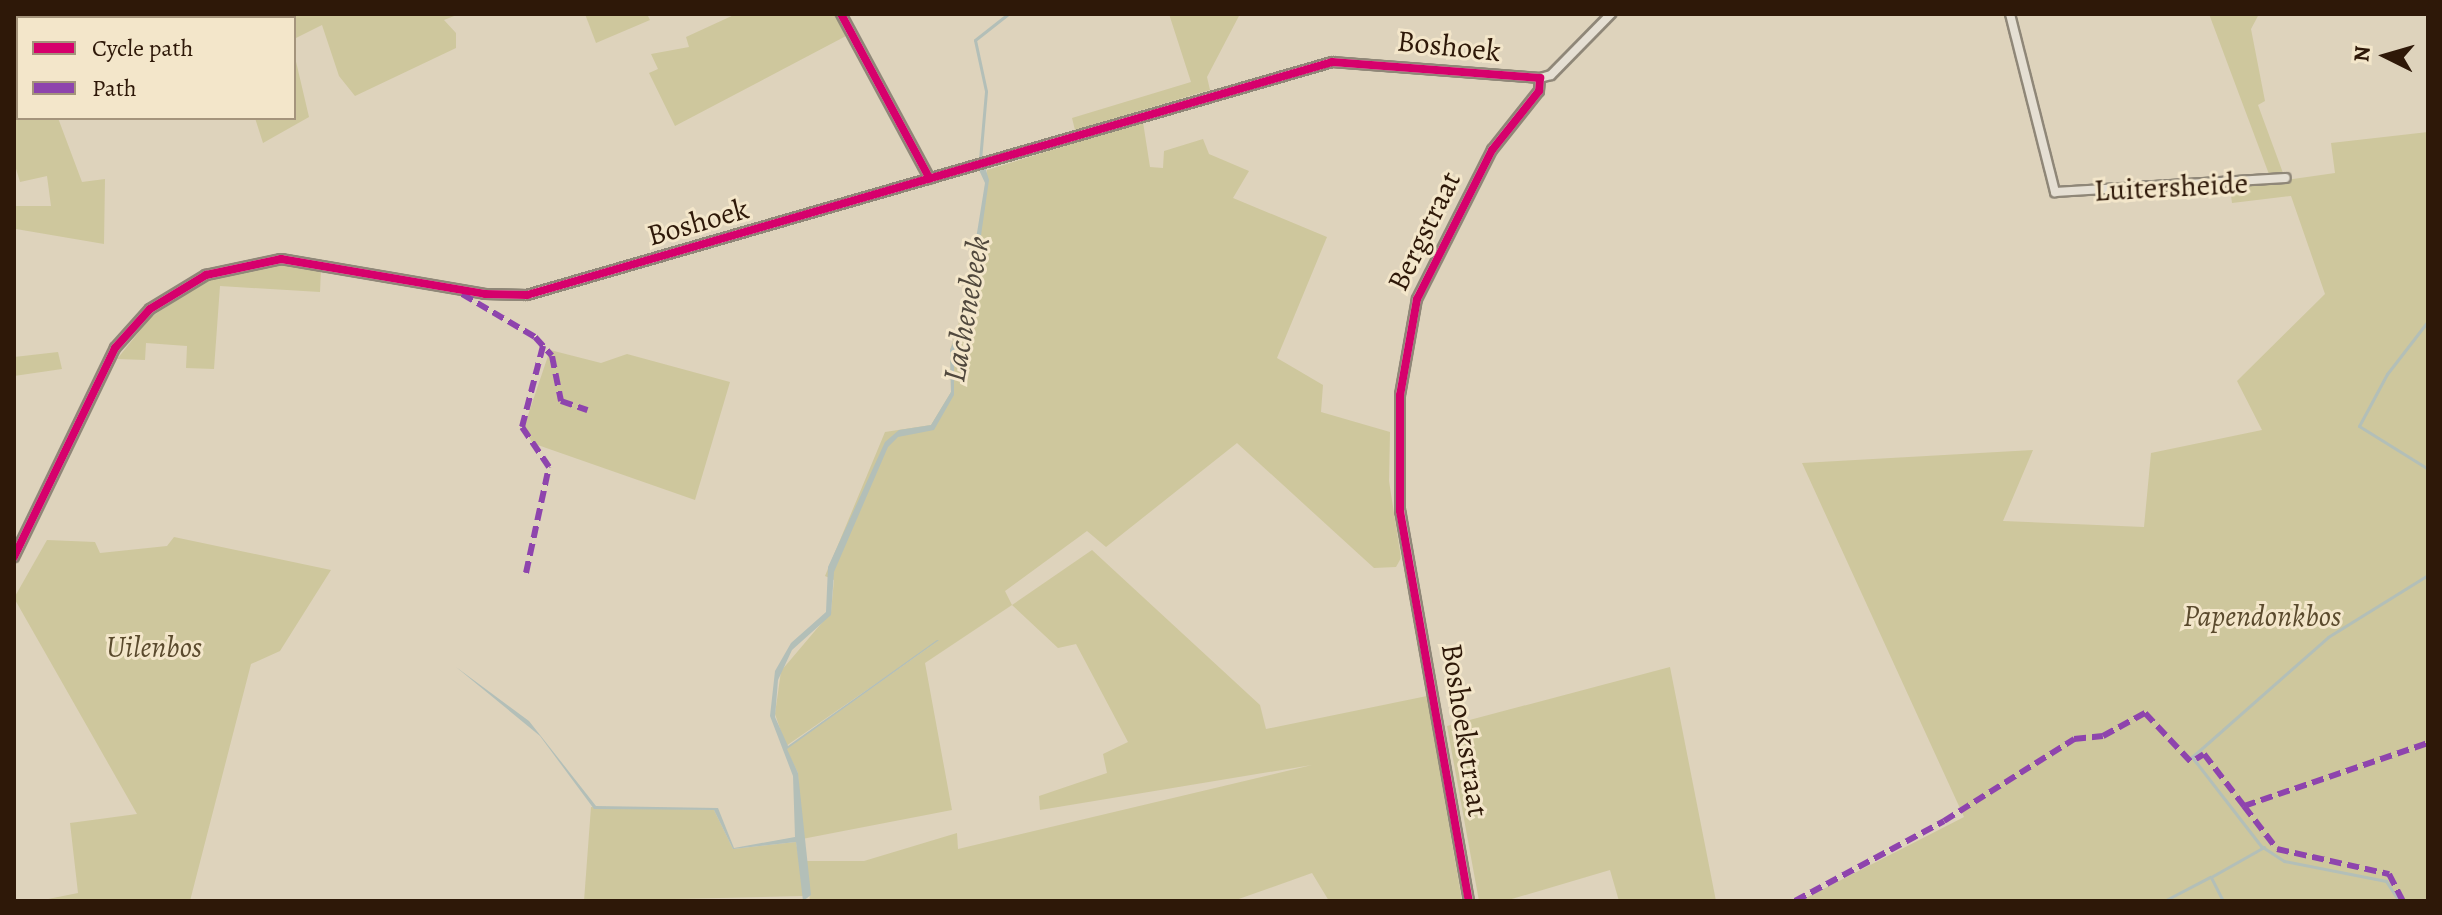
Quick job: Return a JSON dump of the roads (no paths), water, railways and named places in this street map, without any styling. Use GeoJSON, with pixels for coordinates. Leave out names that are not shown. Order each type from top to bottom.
{"type":"FeatureCollection","features":[{"type":"Feature","properties":{"kind":"street"},"geometry":{"type":"LineString","coordinates":[[841,14],[930,179]]}},
{"type":"Feature","properties":{"kind":"street","name":"Boshoek"},"geometry":{"type":"LineString","coordinates":[[14,557],[115,348],[150,309],[206,275],[281,259],[485,294],[527,295],[1332,62],[1540,78],[1551,75],[1611,14]]}},
{"type":"Feature","properties":{"kind":"street","name":"Luitersheide"},"geometry":{"type":"LineString","coordinates":[[2010,14],[2055,192],[2286,178]]}},
{"type":"Feature","properties":{"kind":"street","name":"Bergstraat"},"geometry":{"type":"LineString","coordinates":[[1412,567],[1400,511],[1398,448],[1410,314],[1492,150],[1539,91],[1540,78]]}},
{"type":"Feature","properties":{"kind":"street","name":"Boshoekstraat"},"geometry":{"type":"LineString","coordinates":[[1412,567],[1469,901]]}},
{"type":"Feature","properties":{"kind":"water"},"geometry":{"type":"Polygon","coordinates":[[[985,167],[989,180],[969,319],[954,357],[954,395],[934,430],[898,437],[888,447],[834,572],[831,615],[792,650],[778,680],[775,717],[788,746],[939,640],[787,749],[798,773],[811,895],[803,901],[796,842],[733,849],[714,810],[594,809],[540,736],[456,667],[529,721],[596,806],[718,808],[734,848],[795,837],[793,776],[770,716],[775,671],[791,643],[826,612],[828,567],[885,442],[899,430],[931,425],[951,392],[950,350],[963,320],[985,183],[979,170],[985,167]]]}},
{"type":"Feature","properties":{"kind":"waterway","name":"Lachenebeek"},"geometry":{"type":"LineString","coordinates":[[980,160],[986,91],[975,40],[1008,14]]}},
{"type":"Feature","properties":{"kind":"waterway"},"geometry":{"type":"LineString","coordinates":[[2428,321],[2387,374],[2359,426],[2428,469]]}},
{"type":"Feature","properties":{"kind":"waterway"},"geometry":{"type":"LineString","coordinates":[[2399,901],[2386,881],[2284,861],[2261,846],[2192,757],[2328,637],[2428,575]]}},
{"type":"Feature","properties":{"kind":"waterway"},"geometry":{"type":"LineString","coordinates":[[2223,901],[2211,877],[2264,847]]}},
{"type":"Feature","properties":{"kind":"waterway"},"geometry":{"type":"LineString","coordinates":[[2164,901],[2210,877]]}},
{"type":"Feature","properties":{"kind":"park label","name":"Papendonkbos"},"geometry":{"type":"Point","coordinates":[2262,616]}},
{"type":"Feature","properties":{"kind":"park label","name":"Uilenbos"},"geometry":{"type":"Point","coordinates":[154,647]}}]}
